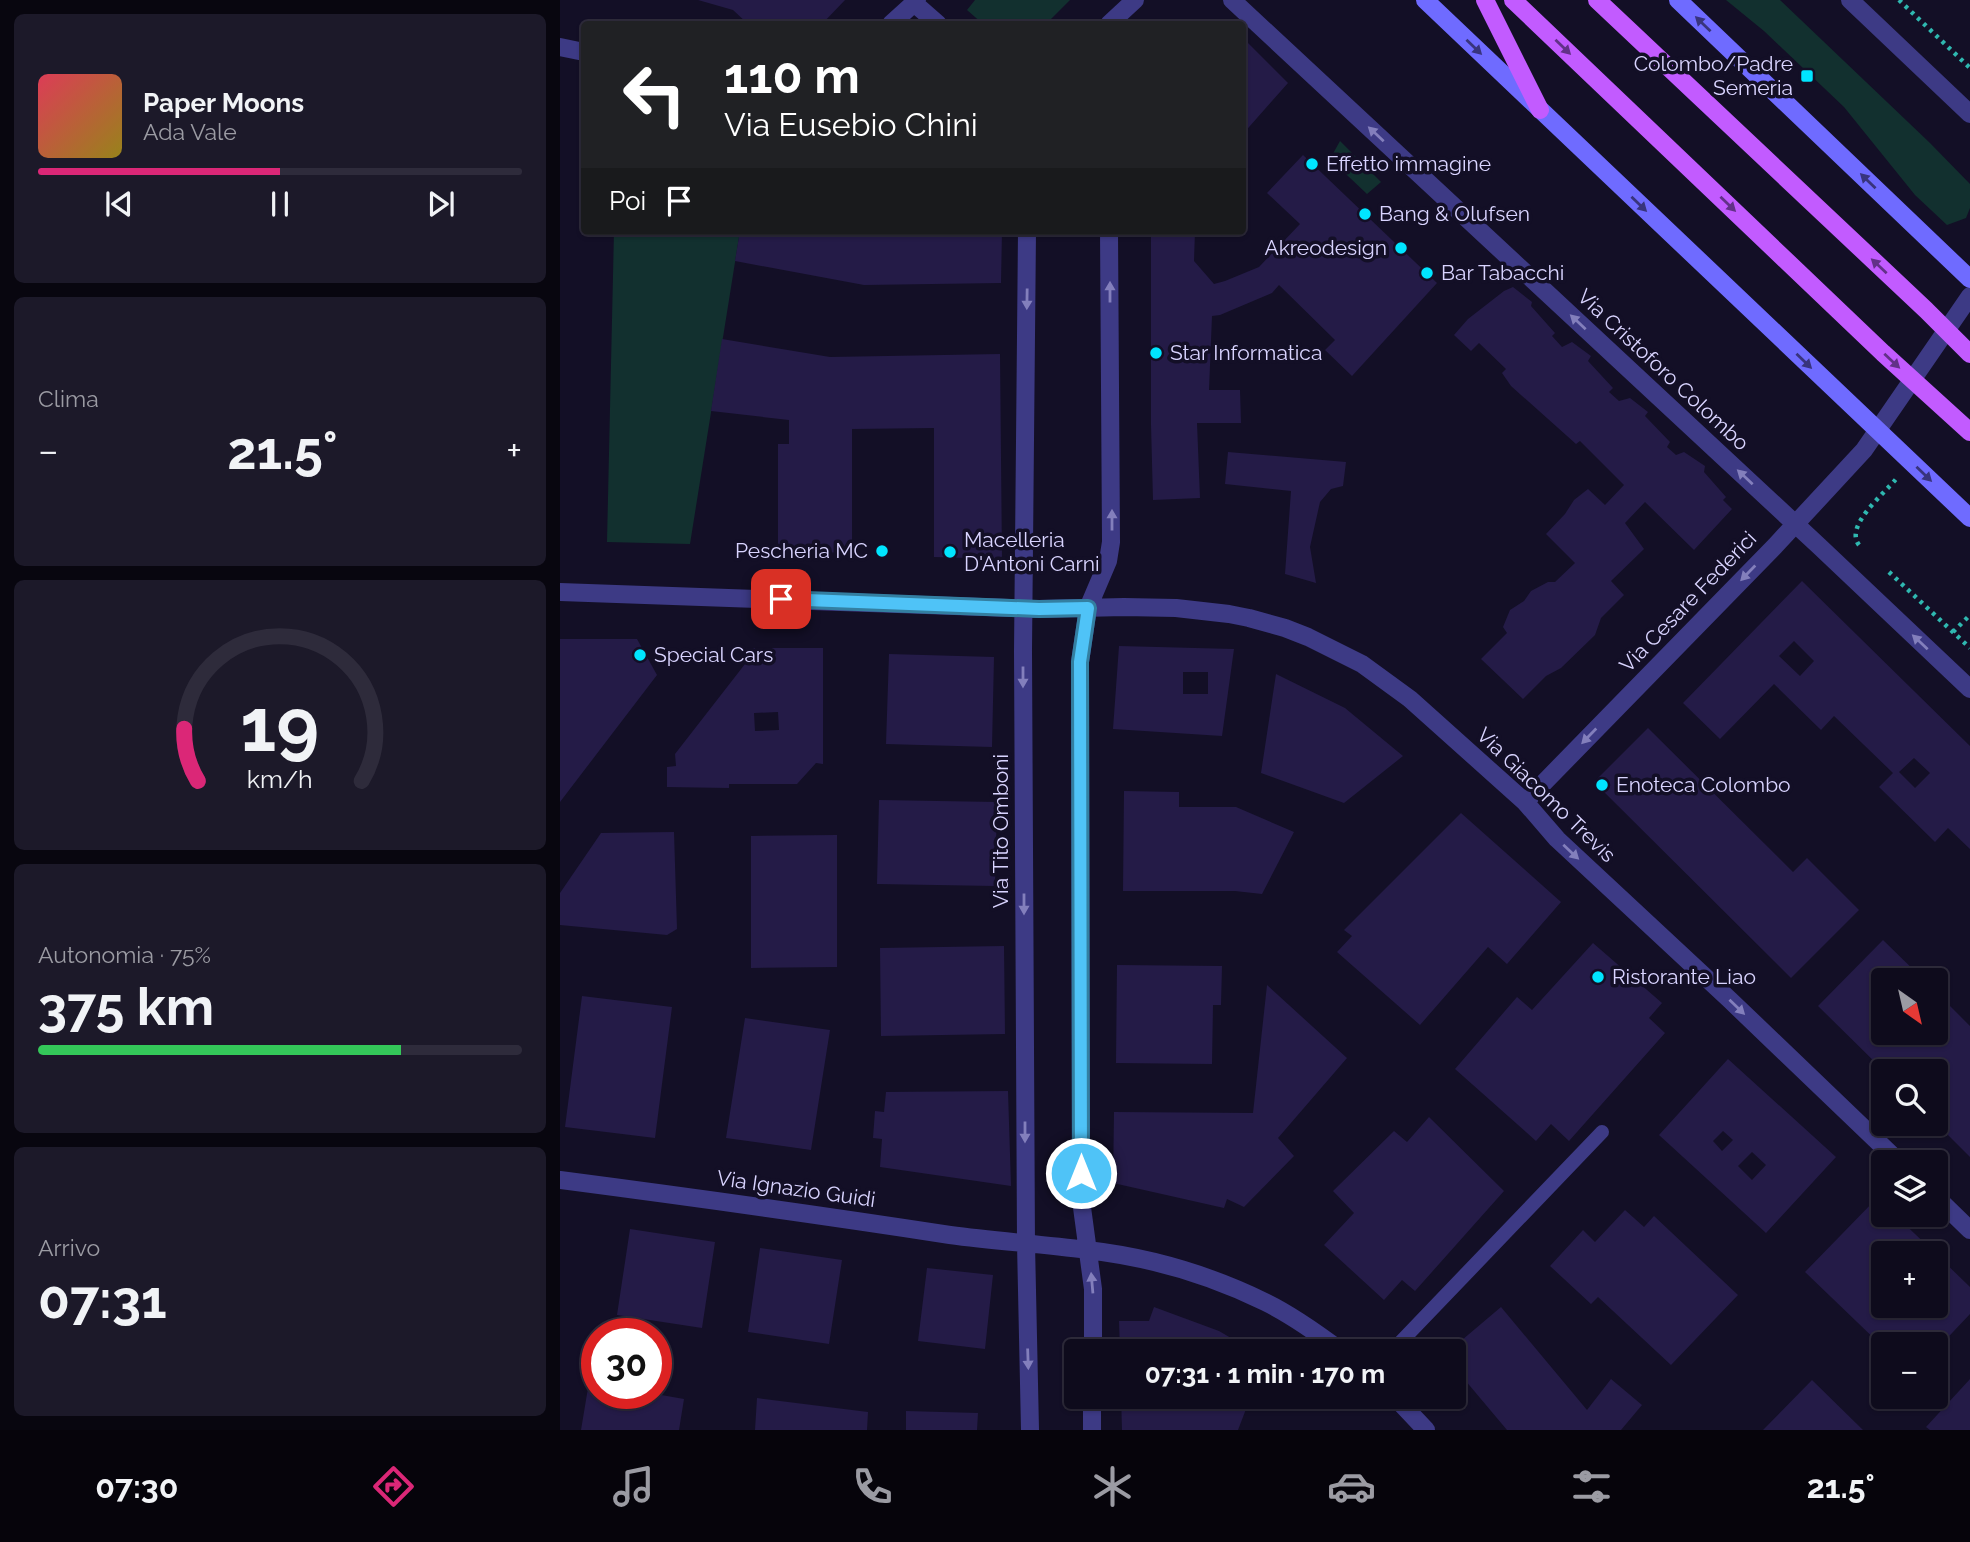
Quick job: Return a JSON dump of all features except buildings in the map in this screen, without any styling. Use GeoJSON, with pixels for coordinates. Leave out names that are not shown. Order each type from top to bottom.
{"type":"FeatureCollection","features":[{"type":"Feature","properties":{"kind":"main road"},"geometry":{"type":"LineString","coordinates":[[1425,0],[1970,518]]}},
{"type":"Feature","properties":{"kind":"main road"},"geometry":{"type":"LineString","coordinates":[[1485,0],[1540,110]]}},
{"type":"Feature","properties":{"kind":"main road"},"geometry":{"type":"LineString","coordinates":[[1513,0],[1970,432]]}},
{"type":"Feature","properties":{"kind":"main road"},"geometry":{"type":"LineString","coordinates":[[1597,0],[1970,354]]}},
{"type":"Feature","properties":{"kind":"main road"},"geometry":{"type":"LineString","coordinates":[[1678,0],[1970,279]]}},
{"type":"Feature","properties":{"kind":"street"},"geometry":{"type":"LineString","coordinates":[[1114,21],[1135,0]]}},
{"type":"Feature","properties":{"kind":"street","name":"Via Cristoforo Colombo"},"geometry":{"type":"LineString","coordinates":[[1232,0],[1970,689]]}},
{"type":"Feature","properties":{"kind":"street"},"geometry":{"type":"LineString","coordinates":[[1850,0],[1970,114]]}},
{"type":"Feature","properties":{"kind":"street"},"geometry":{"type":"LineString","coordinates":[[894,21],[915,1],[935,21]]}},
{"type":"Feature","properties":{"kind":"street"},"geometry":{"type":"LineString","coordinates":[[560,47],[581,51]]}},
{"type":"Feature","properties":{"kind":"street","name":"Via Tito Omboni"},"geometry":{"type":"LineString","coordinates":[[1027,235],[1023,608],[1026,1244],[1030,1430]]}},
{"type":"Feature","properties":{"kind":"street"},"geometry":{"type":"LineString","coordinates":[[1093,1339],[1093,1289],[1081,1200],[1080,704],[1081,651],[1088,608],[1108,561],[1111,542],[1109,235]]}},
{"type":"Feature","properties":{"kind":"street"},"geometry":{"type":"LineString","coordinates":[[1877,430],[1970,296]]}},
{"type":"Feature","properties":{"kind":"street","name":"Via Cesare Federici"},"geometry":{"type":"LineString","coordinates":[[1525,802],[1795,523],[1864,450],[1877,430]]}},
{"type":"Feature","properties":{"kind":"street","name":"Via Giacomo Trevis"},"geometry":{"type":"LineString","coordinates":[[560,592],[1023,608],[1149,607],[1229,614],[1285,628],[1308,637],[1343,654],[1395,687],[1525,802],[1557,839],[1886,1150]]}},
{"type":"Feature","properties":{"kind":"street","name":"Via Ignazio Guidi"},"geometry":{"type":"LineString","coordinates":[[560,1180],[996,1242],[1089,1250],[1139,1259],[1187,1272],[1242,1292],[1289,1315],[1324,1339]]}},
{"type":"Feature","properties":{"kind":"street"},"geometry":{"type":"LineString","coordinates":[[1948,1209],[1970,1230]]}},
{"type":"Feature","properties":{"kind":"street"},"geometry":{"type":"LineString","coordinates":[[1092,1409],[1092,1430]]}},
{"type":"Feature","properties":{"kind":"street"},"geometry":{"type":"LineString","coordinates":[[1406,1409],[1426,1430]]}},
{"type":"Feature","properties":{"kind":"lane"},"geometry":{"type":"LineString","coordinates":[[1404,1339],[1602,1132]]}},
{"type":"Feature","properties":{"kind":"path"},"geometry":{"type":"LineString","coordinates":[[1899,0],[1970,68]]}},
{"type":"Feature","properties":{"kind":"path"},"geometry":{"type":"LineString","coordinates":[[1865,551],[1856,542],[1854,534],[1858,522],[1896,480]]}},
{"type":"Feature","properties":{"kind":"path"},"geometry":{"type":"LineString","coordinates":[[1885,569],[1970,648]]}},
{"type":"Feature","properties":{"kind":"path"},"geometry":{"type":"LineString","coordinates":[[1953,632],[1970,615]]}},
{"type":"Feature","properties":{"kind":"green space"},"geometry":{"type":"Polygon","coordinates":[[[975,0],[1070,0],[1049,21],[980,21],[967,10],[975,0]]]}},
{"type":"Feature","properties":{"kind":"green space"},"geometry":{"type":"Polygon","coordinates":[[[1726,0],[1780,0],[1970,184],[1970,208],[1966,218],[1947,225],[1915,195],[1844,107],[1764,31],[1726,0]]]}},
{"type":"Feature","properties":{"kind":"green space"},"geometry":{"type":"Polygon","coordinates":[[[1340,141],[1381,182],[1367,194],[1330,159],[1340,141]]]}},
{"type":"Feature","properties":{"kind":"green space"},"geometry":{"type":"Polygon","coordinates":[[[614,235],[739,235],[690,544],[607,542],[614,235]]]}},
{"type":"Feature","properties":{"kind":"place","name":"Colombo/Padre Semeria"},"geometry":{"type":"Point","coordinates":[1807,76]}},
{"type":"Feature","properties":{"kind":"place","name":"Effetto immagine"},"geometry":{"type":"Point","coordinates":[1312,164]}},
{"type":"Feature","properties":{"kind":"place","name":"Bang & Olufsen"},"geometry":{"type":"Point","coordinates":[1365,214]}},
{"type":"Feature","properties":{"kind":"place","name":"Akreodesign"},"geometry":{"type":"Point","coordinates":[1401,248]}},
{"type":"Feature","properties":{"kind":"place","name":"Bar Tabacchi"},"geometry":{"type":"Point","coordinates":[1427,273]}},
{"type":"Feature","properties":{"kind":"place","name":"Star Informatica"},"geometry":{"type":"Point","coordinates":[1156,353]}},
{"type":"Feature","properties":{"kind":"place","name":"Pescheria MC"},"geometry":{"type":"Point","coordinates":[882,551]}},
{"type":"Feature","properties":{"kind":"place","name":"Macelleria D'Antoni Carni"},"geometry":{"type":"Point","coordinates":[950,552]}},
{"type":"Feature","properties":{"kind":"place","name":"Special Cars"},"geometry":{"type":"Point","coordinates":[640,655]}},
{"type":"Feature","properties":{"kind":"place","name":"Enoteca Colombo"},"geometry":{"type":"Point","coordinates":[1602,785]}},
{"type":"Feature","properties":{"kind":"place","name":"Ristorante Liao"},"geometry":{"type":"Point","coordinates":[1598,977]}},
{"type":"Feature","properties":{"kind":"route"},"geometry":{"type":"LineString","coordinates":[[781,599],[1039,609],[1088,608],[1080,662],[1081,1173]]}}]}
